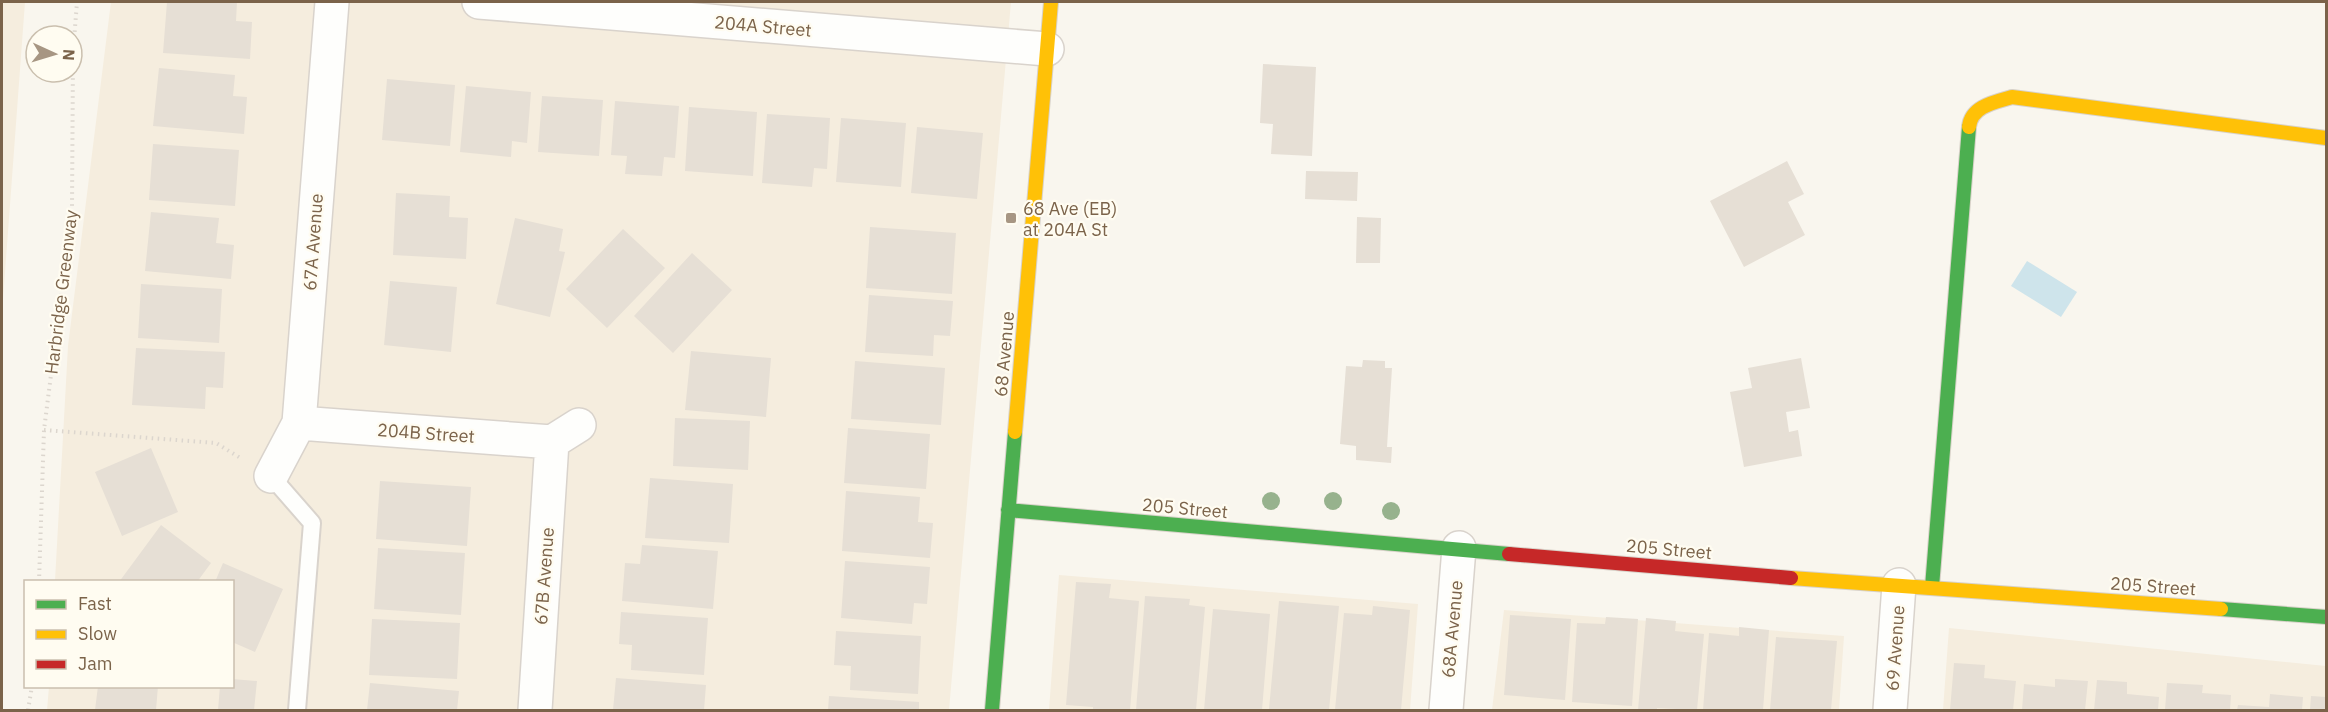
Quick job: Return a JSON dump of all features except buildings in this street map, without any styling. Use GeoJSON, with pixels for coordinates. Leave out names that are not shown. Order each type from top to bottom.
{"type":"FeatureCollection","features":[{"type":"Feature","properties":{"kind":"street","name":"67A Avenue"},"geometry":{"type":"LineString","coordinates":[[271,476],[299,423],[332,2]]}},
{"type":"Feature","properties":{"kind":"street","name":"204A Street"},"geometry":{"type":"LineString","coordinates":[[479,2],[767,14],[1047,49]]}},
{"type":"Feature","properties":{"kind":"street","name":"68 Avenue"},"geometry":{"type":"LineString","coordinates":[[992,711],[1051,2]]}},
{"type":"Feature","properties":{"kind":"street"},"geometry":{"type":"LineString","coordinates":[[1932,587],[1970,120],[1977,112],[1984,105],[2012,97],[2326,138]]}},
{"type":"Feature","properties":{"kind":"street","name":"204B Street"},"geometry":{"type":"LineString","coordinates":[[299,423],[566,434]]}},
{"type":"Feature","properties":{"kind":"street","name":"67B Avenue"},"geometry":{"type":"LineString","coordinates":[[535,711],[566,434]]}},
{"type":"Feature","properties":{"kind":"street","name":"205 Street"},"geometry":{"type":"LineString","coordinates":[[1008,510],[1856,584],[1932,587],[2326,617]]}},
{"type":"Feature","properties":{"kind":"street","name":"68A Avenue"},"geometry":{"type":"LineString","coordinates":[[1446,711],[1459,548]]}},
{"type":"Feature","properties":{"kind":"street","name":"69 Avenue"},"geometry":{"type":"LineString","coordinates":[[1890,711],[1899,585]]}},
{"type":"Feature","properties":{"kind":"lane"},"geometry":{"type":"LineString","coordinates":[[271,476],[312,523],[297,711]]}},
{"type":"Feature","properties":{"kind":"path","name":"Harbridge Greenway"},"geometry":{"type":"LineString","coordinates":[[39,580],[44,430],[72,208],[73,53],[77,2]]}},
{"type":"Feature","properties":{"kind":"path"},"geometry":{"type":"LineString","coordinates":[[44,430],[216,443],[271,476]]}},
{"type":"Feature","properties":{"kind":"path"},"geometry":{"type":"LineString","coordinates":[[28,711],[32,688]]}},
{"type":"Feature","properties":{"kind":"shaded area"},"geometry":{"type":"Polygon","coordinates":[[[2,2],[25,2],[2,313],[2,2]]]}},
{"type":"Feature","properties":{"kind":"shaded area"},"geometry":{"type":"Polygon","coordinates":[[[111,2],[1011,2],[949,710],[47,710],[49,688],[234,688],[234,580],[55,580],[68,346],[111,2]]]}},
{"type":"Feature","properties":{"kind":"shaded area"},"geometry":{"type":"Polygon","coordinates":[[[1059,575],[1418,604],[1410,710],[1049,710],[1059,575]]]}},
{"type":"Feature","properties":{"kind":"shaded area"},"geometry":{"type":"Polygon","coordinates":[[[1504,610],[1844,636],[1839,710],[1492,710],[1504,610]]]}},
{"type":"Feature","properties":{"kind":"shaded area"},"geometry":{"type":"Polygon","coordinates":[[[1949,628],[2326,666],[2326,710],[1943,710],[1949,628]]]}},
{"type":"Feature","properties":{"kind":"water"},"geometry":{"type":"Polygon","coordinates":[[[2027,261],[2077,292],[2061,317],[2011,286],[2027,261]]]}},
{"type":"Feature","properties":{"kind":"traffic: fast"},"geometry":{"type":"LineString","coordinates":[[1932,587],[1969,127]]}},
{"type":"Feature","properties":{"kind":"traffic: fast"},"geometry":{"type":"LineString","coordinates":[[992,710],[1015,432]]}},
{"type":"Feature","properties":{"kind":"traffic: fast"},"geometry":{"type":"LineString","coordinates":[[1008,510],[1509,554]]}},
{"type":"Feature","properties":{"kind":"traffic: fast"},"geometry":{"type":"LineString","coordinates":[[2221,609],[2326,617]]}},
{"type":"Feature","properties":{"kind":"traffic: slow"},"geometry":{"type":"LineString","coordinates":[[1015,432],[1051,2]]}},
{"type":"Feature","properties":{"kind":"traffic: slow"},"geometry":{"type":"LineString","coordinates":[[1969,127],[1974,114],[1979,110],[1991,103],[2012,97],[2326,138]]}},
{"type":"Feature","properties":{"kind":"traffic: slow"},"geometry":{"type":"LineString","coordinates":[[1791,578],[2221,609]]}},
{"type":"Feature","properties":{"kind":"traffic: jam"},"geometry":{"type":"LineString","coordinates":[[1509,554],[1791,578]]}},
{"type":"Feature","properties":{"kind":"place","name":"68 Ave (EB) at 204A St"},"geometry":{"type":"Point","coordinates":[1011,218]}}]}
